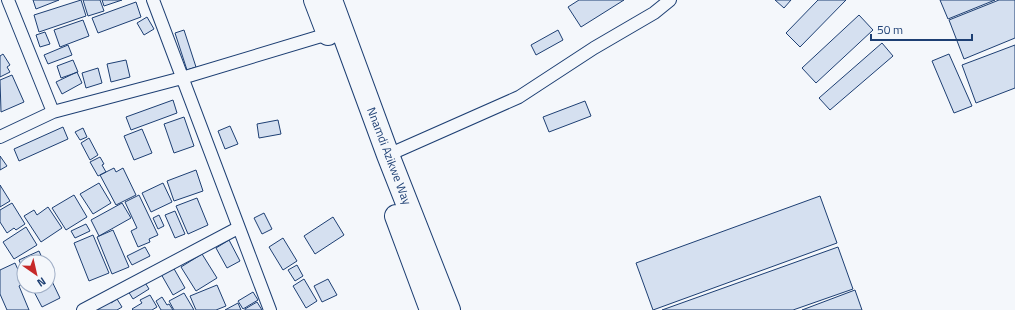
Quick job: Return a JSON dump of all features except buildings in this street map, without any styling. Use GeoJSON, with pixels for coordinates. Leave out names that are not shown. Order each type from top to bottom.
{"type":"FeatureCollection","features":[{"type":"Feature","properties":{"kind":"highway","name":"Nnamdi Azikwe Way"},"geometry":{"type":"LineString","coordinates":[[315,0],[431,310]]}},
{"type":"Feature","properties":{"kind":"highway","name":"Nnamdi Azikwe Way"},"geometry":{"type":"LineString","coordinates":[[331,0],[388,155],[449,310]]}},
{"type":"Feature","properties":{"kind":"street"},"geometry":{"type":"LineString","coordinates":[[8,0],[53,112]]}},
{"type":"Feature","properties":{"kind":"street"},"geometry":{"type":"LineString","coordinates":[[153,0],[270,310]]}},
{"type":"Feature","properties":{"kind":"street"},"geometry":{"type":"LineString","coordinates":[[388,155],[519,97],[594,48],[654,13],[670,0]]}},
{"type":"Feature","properties":{"kind":"street"},"geometry":{"type":"LineString","coordinates":[[0,137],[53,112],[182,78],[328,34]]}},
{"type":"Feature","properties":{"kind":"street"},"geometry":{"type":"LineString","coordinates":[[83,310],[238,228]]}}]}
